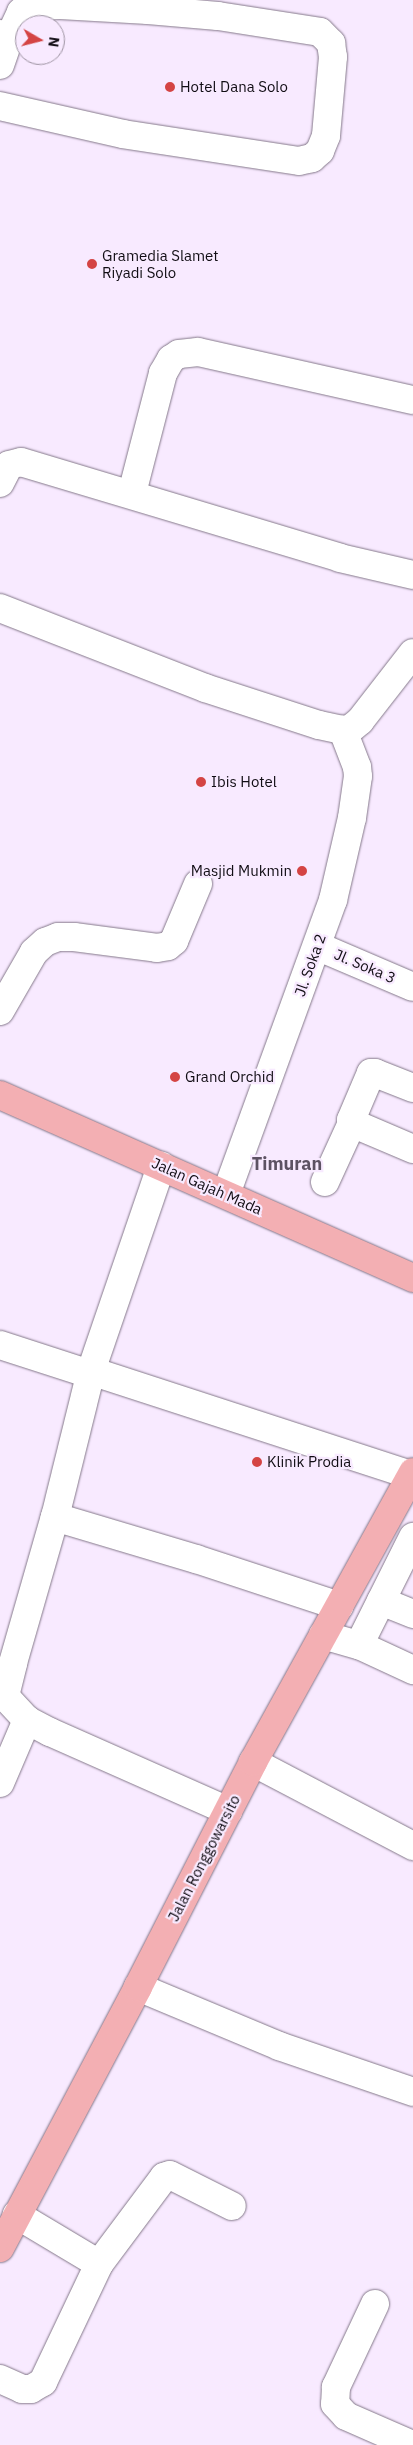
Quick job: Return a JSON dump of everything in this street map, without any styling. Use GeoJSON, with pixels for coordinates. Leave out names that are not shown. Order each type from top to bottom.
{"type":"FeatureCollection","features":[{"type":"Feature","properties":{"kind":"main road","name":"Jalan Gajah Mada"},"geometry":{"type":"LineString","coordinates":[[0,1095],[413,1278]]}},
{"type":"Feature","properties":{"kind":"main road","name":"Jalan Ronggowarsito"},"geometry":{"type":"LineString","coordinates":[[0,2248],[138,1987],[253,1762],[412,1473]]}},
{"type":"Feature","properties":{"kind":"street"},"geometry":{"type":"LineString","coordinates":[[0,65],[5,35],[21,12],[28,6],[42,5],[148,10],[218,16],[320,32],[331,43],[333,57],[326,136],[320,151],[312,158],[299,161],[262,157],[123,134],[0,106]]}},
{"type":"Feature","properties":{"kind":"street"},"geometry":{"type":"LineString","coordinates":[[132,493],[163,373],[167,364],[180,354],[198,352],[413,400]]}},
{"type":"Feature","properties":{"kind":"street"},"geometry":{"type":"LineString","coordinates":[[0,483],[9,465],[18,461],[132,493],[340,558],[413,575]]}},
{"type":"Feature","properties":{"kind":"street"},"geometry":{"type":"LineString","coordinates":[[0,608],[205,688],[319,725],[343,730],[349,730],[360,721],[413,653]]}},
{"type":"Feature","properties":{"kind":"street","name":"Jl. Soka 2"},"geometry":{"type":"LineString","coordinates":[[226,1194],[333,900],[357,788],[358,767],[343,730]]}},
{"type":"Feature","properties":{"kind":"street"},"geometry":{"type":"LineString","coordinates":[[1,1008],[34,952],[45,942],[58,937],[74,937],[157,948],[168,946],[174,941],[198,884]]}},
{"type":"Feature","properties":{"kind":"street","name":"Jl. Soka 3"},"geometry":{"type":"LineString","coordinates":[[317,946],[413,986]]}},
{"type":"Feature","properties":{"kind":"street"},"geometry":{"type":"LineString","coordinates":[[326,1182],[352,1123],[352,1117],[371,1073],[376,1073],[413,1088]]}},
{"type":"Feature","properties":{"kind":"street"},"geometry":{"type":"LineString","coordinates":[[352,1123],[413,1149]]}},
{"type":"Feature","properties":{"kind":"street"},"geometry":{"type":"LineString","coordinates":[[161,1166],[90,1373],[55,1517],[3,1695],[27,1720],[50,1732],[228,1811]]}},
{"type":"Feature","properties":{"kind":"street"},"geometry":{"type":"LineString","coordinates":[[0,1345],[412,1473]]}},
{"type":"Feature","properties":{"kind":"street"},"geometry":{"type":"LineString","coordinates":[[55,1517],[196,1558],[339,1606]]}},
{"type":"Feature","properties":{"kind":"street"},"geometry":{"type":"LineString","coordinates":[[358,1645],[412,1542]]}},
{"type":"Feature","properties":{"kind":"street"},"geometry":{"type":"LineString","coordinates":[[381,1601],[413,1614]]}},
{"type":"Feature","properties":{"kind":"street"},"geometry":{"type":"LineString","coordinates":[[323,1635],[358,1645],[413,1670]]}},
{"type":"Feature","properties":{"kind":"street"},"geometry":{"type":"LineString","coordinates":[[0,1783],[27,1720]]}},
{"type":"Feature","properties":{"kind":"street"},"geometry":{"type":"LineString","coordinates":[[253,1762],[413,1846]]}},
{"type":"Feature","properties":{"kind":"street"},"geometry":{"type":"LineString","coordinates":[[138,1987],[279,2046],[413,2092]]}},
{"type":"Feature","properties":{"kind":"street"},"geometry":{"type":"LineString","coordinates":[[0,2379],[22,2389],[32,2389],[42,2382],[99,2264],[158,2181],[170,2175],[232,2206]]}},
{"type":"Feature","properties":{"kind":"street"},"geometry":{"type":"LineString","coordinates":[[17,2215],[99,2264]]}},
{"type":"Feature","properties":{"kind":"street"},"geometry":{"type":"LineString","coordinates":[[375,2304],[336,2387],[335,2404],[346,2416],[412,2445]]}},
{"type":"Feature","properties":{"kind":"place","name":"Hotel Dana Solo"},"geometry":{"type":"Point","coordinates":[170,87]}},
{"type":"Feature","properties":{"kind":"place","name":"Gramedia Slamet Riyadi Solo"},"geometry":{"type":"Point","coordinates":[92,264]}},
{"type":"Feature","properties":{"kind":"place","name":"Ibis Hotel"},"geometry":{"type":"Point","coordinates":[201,782]}},
{"type":"Feature","properties":{"kind":"place","name":"Masjid Mukmin"},"geometry":{"type":"Point","coordinates":[302,871]}},
{"type":"Feature","properties":{"kind":"place","name":"Grand Orchid"},"geometry":{"type":"Point","coordinates":[175,1077]}},
{"type":"Feature","properties":{"kind":"place","name":"Klinik Prodia"},"geometry":{"type":"Point","coordinates":[257,1462]}},
{"type":"Feature","properties":{"kind":"district","name":"Timuran"},"geometry":{"type":"Point","coordinates":[287,1164]}}]}
